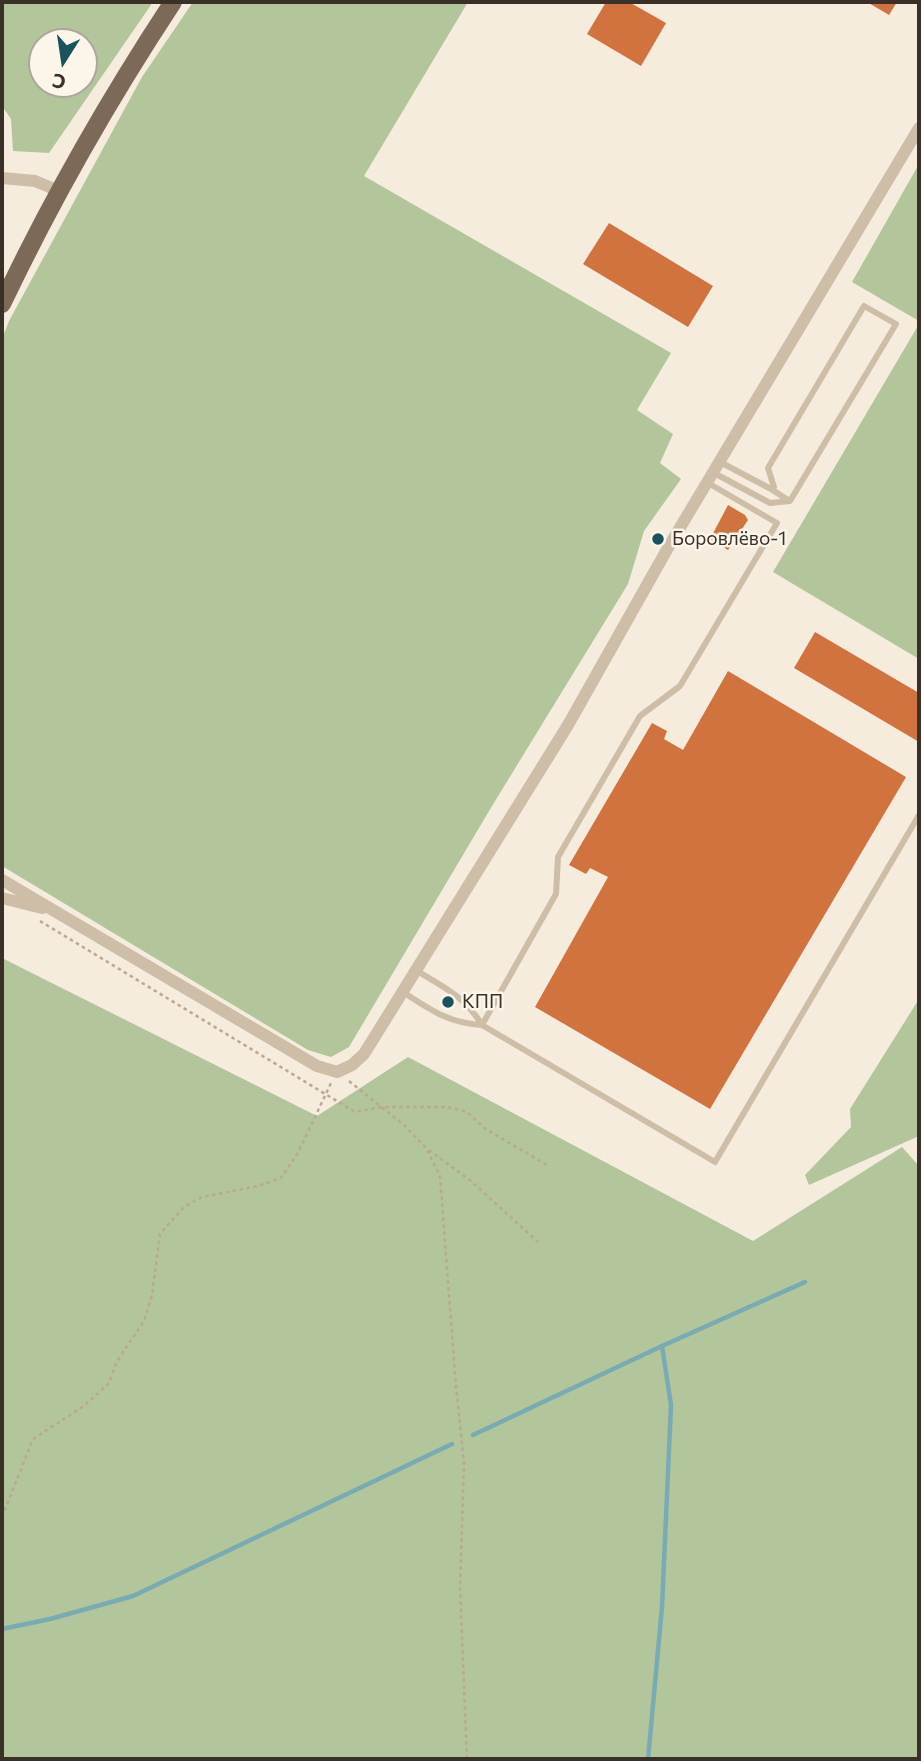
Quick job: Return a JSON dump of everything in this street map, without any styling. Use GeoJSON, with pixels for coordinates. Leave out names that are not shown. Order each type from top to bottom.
{"type":"FeatureCollection","features":[{"type":"Feature","properties":{"kind":"main road"},"geometry":{"type":"LineString","coordinates":[[2,304],[59,191],[110,100],[173,2]]}},
{"type":"Feature","properties":{"kind":"street"},"geometry":{"type":"LineString","coordinates":[[2,880],[317,1066],[337,1072],[352,1065],[364,1054],[568,725],[669,547],[919,128]]}},
{"type":"Feature","properties":{"kind":"street"},"geometry":{"type":"LineString","coordinates":[[2,177],[35,181],[59,191]]}},
{"type":"Feature","properties":{"kind":"street"},"geometry":{"type":"LineString","coordinates":[[2,898],[56,912]]}},
{"type":"Feature","properties":{"kind":"lane"},"geometry":{"type":"LineString","coordinates":[[771,489],[774,487],[768,468],[864,306],[896,324],[790,500]]}},
{"type":"Feature","properties":{"kind":"lane"},"geometry":{"type":"LineString","coordinates":[[714,473],[771,489],[790,500]]}},
{"type":"Feature","properties":{"kind":"lane"},"geometry":{"type":"LineString","coordinates":[[714,473],[770,503],[790,500]]}},
{"type":"Feature","properties":{"kind":"lane"},"geometry":{"type":"LineString","coordinates":[[482,1026],[556,894],[558,857],[640,716],[680,686],[777,523],[714,473]]}},
{"type":"Feature","properties":{"kind":"lane"},"geometry":{"type":"LineString","coordinates":[[403,992],[442,1016],[461,1024],[482,1026],[715,1162],[919,815]]}},
{"type":"Feature","properties":{"kind":"lane"},"geometry":{"type":"LineString","coordinates":[[416,971],[455,994],[471,1007],[482,1026]]}},
{"type":"Feature","properties":{"kind":"path"},"geometry":{"type":"LineString","coordinates":[[2,1517],[33,1439],[84,1406],[109,1383],[117,1361],[144,1321],[152,1295],[160,1234],[184,1207],[202,1197],[258,1186],[281,1178],[298,1153],[337,1072],[404,1125],[426,1148],[471,1181],[539,1242]]}},
{"type":"Feature","properties":{"kind":"path"},"geometry":{"type":"LineString","coordinates":[[426,1148],[440,1176],[464,1463],[460,1588],[467,1759]]}},
{"type":"Feature","properties":{"kind":"green space"},"geometry":{"type":"Polygon","coordinates":[[[2,2],[153,2],[98,82],[98,28],[28,28],[28,98],[87,98],[49,153],[13,151],[11,119],[2,106],[2,2]]]}},
{"type":"Feature","properties":{"kind":"green space"},"geometry":{"type":"Polygon","coordinates":[[[193,2],[468,2],[364,176],[671,353],[637,410],[673,434],[660,463],[681,479],[644,531],[628,584],[349,1047],[331,1057],[308,1050],[2,866],[2,339],[9,321],[142,77],[193,2]]]}},
{"type":"Feature","properties":{"kind":"green space"},"geometry":{"type":"Polygon","coordinates":[[[919,164],[919,321],[852,282],[919,164]]]}},
{"type":"Feature","properties":{"kind":"green space"},"geometry":{"type":"Polygon","coordinates":[[[919,324],[919,659],[773,572],[919,324]]]}},
{"type":"Feature","properties":{"kind":"green space"},"geometry":{"type":"Polygon","coordinates":[[[2,958],[317,1116],[408,1057],[753,1241],[902,1147],[919,1166],[919,1759],[2,1759],[2,958]]]}},
{"type":"Feature","properties":{"kind":"green space"},"geometry":{"type":"Polygon","coordinates":[[[919,999],[919,1136],[809,1185],[805,1175],[851,1127],[850,1109],[919,999]]]}},
{"type":"Feature","properties":{"kind":"building"},"geometry":{"type":"Polygon","coordinates":[[[606,2],[629,2],[666,23],[641,66],[587,34],[606,2]]]}},
{"type":"Feature","properties":{"kind":"building"},"geometry":{"type":"Polygon","coordinates":[[[867,2],[897,2],[889,15],[867,2]]]}},
{"type":"Feature","properties":{"kind":"building"},"geometry":{"type":"Polygon","coordinates":[[[609,223],[713,286],[688,327],[583,264],[609,223]]]}},
{"type":"Feature","properties":{"kind":"building"},"geometry":{"type":"Polygon","coordinates":[[[728,505],[745,515],[748,520],[728,550],[710,539],[728,505]]]}},
{"type":"Feature","properties":{"kind":"building"},"geometry":{"type":"Polygon","coordinates":[[[815,632],[919,693],[919,742],[794,668],[815,632]]]}},
{"type":"Feature","properties":{"kind":"building"},"geometry":{"type":"Polygon","coordinates":[[[728,671],[906,777],[710,1109],[535,1007],[608,877],[590,868],[586,874],[569,865],[652,723],[667,731],[664,739],[683,750],[728,671]]]}},
{"type":"Feature","properties":{"kind":"waterway"},"geometry":{"type":"LineString","coordinates":[[473,1435],[805,1282]]}},
{"type":"Feature","properties":{"kind":"waterway"},"geometry":{"type":"LineString","coordinates":[[648,1759],[662,1607],[671,1405],[662,1346]]}},
{"type":"Feature","properties":{"kind":"waterway"},"geometry":{"type":"LineString","coordinates":[[2,1629],[133,1596],[452,1444]]}},
{"type":"Feature","properties":{"kind":"place","name":"Боровлёво-1"},"geometry":{"type":"Point","coordinates":[658,539]}},
{"type":"Feature","properties":{"kind":"place","name":"КПП"},"geometry":{"type":"Point","coordinates":[448,1002]}}]}
